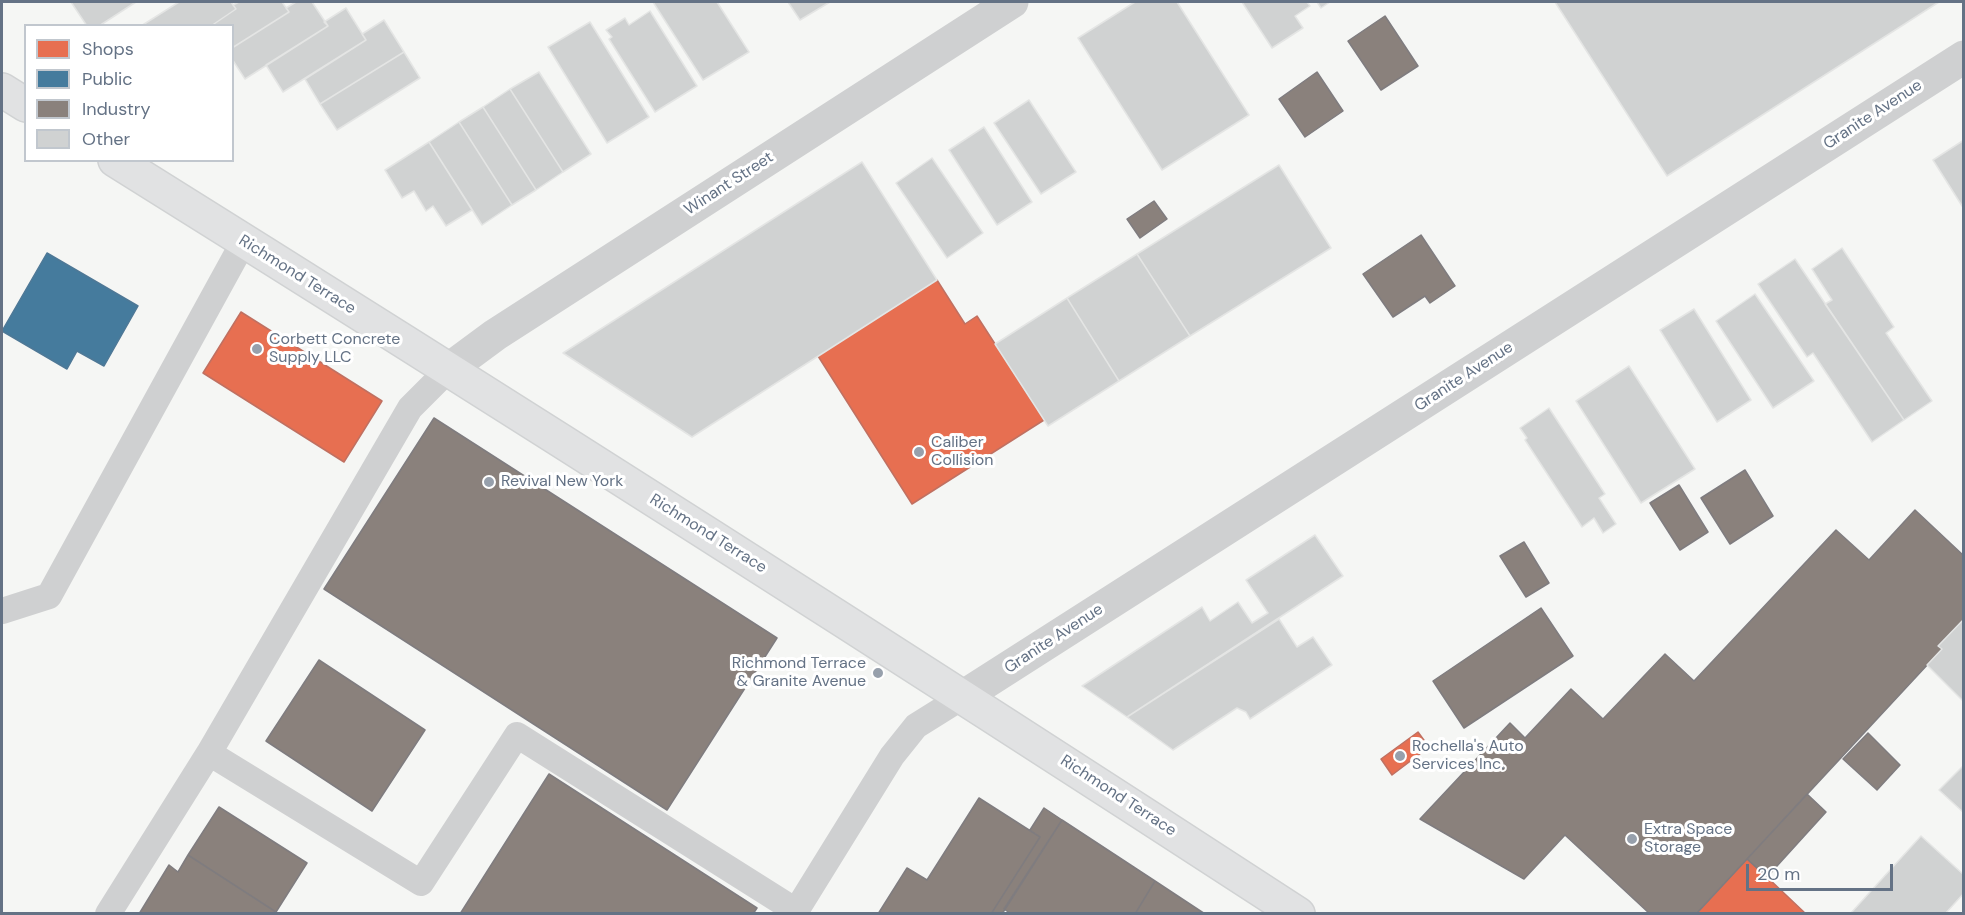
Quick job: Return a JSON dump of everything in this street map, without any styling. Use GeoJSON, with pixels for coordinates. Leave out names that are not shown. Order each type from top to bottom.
{"type":"FeatureCollection","features":[{"type":"Feature","properties":{"kind":"main road"},"geometry":{"type":"LineString","coordinates":[[2,90],[24,104]]}},
{"type":"Feature","properties":{"kind":"main road","name":"Richmond Terrace"},"geometry":{"type":"LineString","coordinates":[[117,162],[449,369],[964,696],[1298,914]]}},
{"type":"Feature","properties":{"kind":"street","name":"Winant Street"},"geometry":{"type":"LineString","coordinates":[[449,369],[495,335],[1012,2]]}},
{"type":"Feature","properties":{"kind":"street","name":"Granite Avenue"},"geometry":{"type":"LineString","coordinates":[[964,696],[1964,57]]}},
{"type":"Feature","properties":{"kind":"lane"},"geometry":{"type":"LineString","coordinates":[[2,611],[49,596],[244,241]]}},
{"type":"Feature","properties":{"kind":"lane"},"geometry":{"type":"LineString","coordinates":[[108,914],[209,753],[410,408],[449,369]]}},
{"type":"Feature","properties":{"kind":"lane"},"geometry":{"type":"LineString","coordinates":[[209,753],[422,883],[517,735],[795,912],[892,756],[916,726],[964,696]]}},
{"type":"Feature","properties":{"kind":"building: Shops"},"geometry":{"type":"Polygon","coordinates":[[[937,280],[965,324],[977,316],[1044,420],[912,504],[818,356],[937,280]]]}},
{"type":"Feature","properties":{"kind":"building: Shops"},"geometry":{"type":"Polygon","coordinates":[[[241,312],[382,401],[344,462],[203,373],[241,312]]]}},
{"type":"Feature","properties":{"kind":"building: Shops"},"geometry":{"type":"Polygon","coordinates":[[[1418,732],[1429,747],[1392,775],[1381,759],[1418,732]]]}},
{"type":"Feature","properties":{"kind":"building: Shops"},"geometry":{"type":"Polygon","coordinates":[[[1747,859],[1767,877],[1806,914],[1696,914],[1747,859]]]}},
{"type":"Feature","properties":{"kind":"building: Public"},"geometry":{"type":"Polygon","coordinates":[[[47,253],[138,306],[104,366],[77,351],[67,369],[2,331],[47,253]]]}},
{"type":"Feature","properties":{"kind":"building: Industry"},"geometry":{"type":"Polygon","coordinates":[[[1385,16],[1418,66],[1381,90],[1348,41],[1385,16]]]}},
{"type":"Feature","properties":{"kind":"building: Industry"},"geometry":{"type":"Polygon","coordinates":[[[1317,72],[1343,111],[1305,137],[1279,99],[1317,72]]]}},
{"type":"Feature","properties":{"kind":"building: Industry"},"geometry":{"type":"Polygon","coordinates":[[[1154,201],[1167,219],[1140,238],[1127,219],[1154,201]]]}},
{"type":"Feature","properties":{"kind":"building: Industry"},"geometry":{"type":"Polygon","coordinates":[[[1421,235],[1455,286],[1430,303],[1425,296],[1393,317],[1363,274],[1421,235]]]}},
{"type":"Feature","properties":{"kind":"building: Industry"},"geometry":{"type":"Polygon","coordinates":[[[434,418],[777,638],[667,810],[324,589],[434,418]]]}},
{"type":"Feature","properties":{"kind":"building: Industry"},"geometry":{"type":"Polygon","coordinates":[[[1745,470],[1773,516],[1730,544],[1701,498],[1745,470]]]}},
{"type":"Feature","properties":{"kind":"building: Industry"},"geometry":{"type":"Polygon","coordinates":[[[1679,485],[1708,532],[1680,550],[1650,503],[1679,485]]]}},
{"type":"Feature","properties":{"kind":"building: Industry"},"geometry":{"type":"Polygon","coordinates":[[[1915,510],[1964,556],[1964,619],[1938,646],[1942,649],[1696,914],[1650,914],[1565,835],[1524,879],[1420,819],[1510,723],[1525,738],[1571,689],[1603,719],[1665,654],[1694,681],[1836,530],[1869,560],[1915,510]]]}},
{"type":"Feature","properties":{"kind":"building: Industry"},"geometry":{"type":"Polygon","coordinates":[[[1524,542],[1549,583],[1526,597],[1500,556],[1524,542]]]}},
{"type":"Feature","properties":{"kind":"building: Industry"},"geometry":{"type":"Polygon","coordinates":[[[1541,608],[1573,656],[1464,728],[1433,681],[1541,608]]]}},
{"type":"Feature","properties":{"kind":"building: Industry"},"geometry":{"type":"Polygon","coordinates":[[[319,660],[425,730],[372,811],[266,741],[319,660]]]}},
{"type":"Feature","properties":{"kind":"building: Industry"},"geometry":{"type":"Polygon","coordinates":[[[1868,733],[1900,765],[1877,790],[1843,759],[1868,733]]]}},
{"type":"Feature","properties":{"kind":"building: Industry"},"geometry":{"type":"Polygon","coordinates":[[[549,774],[757,908],[753,914],[460,914],[549,774]]]}},
{"type":"Feature","properties":{"kind":"building: Industry"},"geometry":{"type":"Polygon","coordinates":[[[1807,794],[1826,812],[1767,877],[1747,859],[1807,794]]]}},
{"type":"Feature","properties":{"kind":"building: Industry"},"geometry":{"type":"Polygon","coordinates":[[[979,798],[1040,837],[991,914],[878,914],[907,868],[927,880],[979,798]]]}},
{"type":"Feature","properties":{"kind":"building: Industry"},"geometry":{"type":"Polygon","coordinates":[[[219,807],[307,863],[276,912],[188,855],[219,807]]]}},
{"type":"Feature","properties":{"kind":"building: Industry"},"geometry":{"type":"Polygon","coordinates":[[[1044,808],[1062,820],[1002,914],[991,914],[1040,837],[1030,830],[1044,808]]]}},
{"type":"Feature","properties":{"kind":"building: Industry"},"geometry":{"type":"Polygon","coordinates":[[[1062,820],[1155,881],[1135,914],[1011,914],[1004,909],[1062,820]]]}},
{"type":"Feature","properties":{"kind":"building: Industry"},"geometry":{"type":"Polygon","coordinates":[[[188,855],[276,912],[275,914],[139,914],[169,865],[178,872],[188,855]]]}},
{"type":"Feature","properties":{"kind":"building: Industry"},"geometry":{"type":"Polygon","coordinates":[[[1155,881],[1205,914],[1135,914],[1155,881]]]}},
{"type":"Feature","properties":{"kind":"building: Other"},"geometry":{"type":"Polygon","coordinates":[[[71,2],[136,2],[102,24],[86,24],[71,2]]]}},
{"type":"Feature","properties":{"kind":"building: Other"},"geometry":{"type":"Polygon","coordinates":[[[179,2],[231,2],[236,9],[214,24],[144,24],[179,2]]]}},
{"type":"Feature","properties":{"kind":"building: Other"},"geometry":{"type":"Polygon","coordinates":[[[239,2],[282,2],[289,12],[234,47],[234,24],[214,24],[236,9],[233,5],[239,2]]]}},
{"type":"Feature","properties":{"kind":"building: Other"},"geometry":{"type":"Polygon","coordinates":[[[296,2],[312,2],[328,26],[245,79],[234,62],[234,47],[289,12],[286,8],[296,2]]]}},
{"type":"Feature","properties":{"kind":"building: Other"},"geometry":{"type":"Polygon","coordinates":[[[653,2],[717,2],[749,52],[703,80],[653,2]]]}},
{"type":"Feature","properties":{"kind":"building: Other"},"geometry":{"type":"Polygon","coordinates":[[[788,2],[830,2],[800,20],[788,2]]]}},
{"type":"Feature","properties":{"kind":"building: Other"},"geometry":{"type":"Polygon","coordinates":[[[1135,2],[1177,2],[1249,115],[1162,170],[1078,38],[1135,2]]]}},
{"type":"Feature","properties":{"kind":"building: Other"},"geometry":{"type":"Polygon","coordinates":[[[1242,2],[1307,2],[1310,6],[1295,16],[1303,28],[1272,48],[1242,2]]]}},
{"type":"Feature","properties":{"kind":"building: Other"},"geometry":{"type":"Polygon","coordinates":[[[1317,2],[1330,2],[1321,8],[1317,2]]]}},
{"type":"Feature","properties":{"kind":"building: Other"},"geometry":{"type":"Polygon","coordinates":[[[1555,2],[1939,2],[1667,176],[1555,2]]]}},
{"type":"Feature","properties":{"kind":"building: Other"},"geometry":{"type":"Polygon","coordinates":[[[346,8],[366,40],[283,92],[266,65],[328,26],[324,22],[346,8]]]}},
{"type":"Feature","properties":{"kind":"building: Other"},"geometry":{"type":"Polygon","coordinates":[[[650,11],[697,86],[655,112],[609,39],[612,37],[606,30],[625,18],[629,25],[650,11]]]}},
{"type":"Feature","properties":{"kind":"building: Other"},"geometry":{"type":"Polygon","coordinates":[[[384,20],[404,52],[320,104],[305,79],[366,40],[362,34],[384,20]]]}},
{"type":"Feature","properties":{"kind":"building: Other"},"geometry":{"type":"Polygon","coordinates":[[[590,22],[649,117],[607,143],[548,47],[590,22]]]}},
{"type":"Feature","properties":{"kind":"building: Other"},"geometry":{"type":"Polygon","coordinates":[[[404,52],[420,78],[337,130],[320,104],[404,52]]]}},
{"type":"Feature","properties":{"kind":"building: Other"},"geometry":{"type":"Polygon","coordinates":[[[539,72],[591,154],[563,172],[510,89],[539,72]]]}},
{"type":"Feature","properties":{"kind":"building: Other"},"geometry":{"type":"Polygon","coordinates":[[[510,89],[563,172],[536,190],[483,107],[510,89]]]}},
{"type":"Feature","properties":{"kind":"building: Other"},"geometry":{"type":"Polygon","coordinates":[[[1029,100],[1076,172],[1041,194],[994,123],[1029,100]]]}},
{"type":"Feature","properties":{"kind":"building: Other"},"geometry":{"type":"Polygon","coordinates":[[[483,107],[536,190],[512,205],[459,122],[483,107]]]}},
{"type":"Feature","properties":{"kind":"building: Other"},"geometry":{"type":"Polygon","coordinates":[[[459,122],[512,205],[482,225],[429,142],[459,122]]]}},
{"type":"Feature","properties":{"kind":"building: Other"},"geometry":{"type":"Polygon","coordinates":[[[984,127],[1032,202],[997,225],[949,150],[984,127]]]}},
{"type":"Feature","properties":{"kind":"building: Other"},"geometry":{"type":"Polygon","coordinates":[[[1964,140],[1964,209],[1933,160],[1964,140]]]}},
{"type":"Feature","properties":{"kind":"building: Other"},"geometry":{"type":"Polygon","coordinates":[[[429,142],[472,210],[446,226],[433,206],[426,211],[414,191],[402,198],[385,170],[429,142]]]}},
{"type":"Feature","properties":{"kind":"building: Other"},"geometry":{"type":"Polygon","coordinates":[[[932,158],[983,233],[947,258],[896,183],[932,158]]]}},
{"type":"Feature","properties":{"kind":"building: Other"},"geometry":{"type":"Polygon","coordinates":[[[862,162],[937,280],[692,437],[563,353],[862,162]]]}},
{"type":"Feature","properties":{"kind":"building: Other"},"geometry":{"type":"Polygon","coordinates":[[[1279,165],[1331,248],[1190,336],[1137,254],[1279,165]]]}},
{"type":"Feature","properties":{"kind":"building: Other"},"geometry":{"type":"Polygon","coordinates":[[[1842,248],[1894,327],[1886,333],[1932,401],[1904,420],[1825,304],[1832,300],[1812,269],[1842,248]]]}},
{"type":"Feature","properties":{"kind":"building: Other"},"geometry":{"type":"Polygon","coordinates":[[[1137,254],[1190,336],[1119,381],[1067,298],[1137,254]]]}},
{"type":"Feature","properties":{"kind":"building: Other"},"geometry":{"type":"Polygon","coordinates":[[[1795,259],[1904,420],[1872,442],[1813,353],[1807,357],[1758,284],[1795,259]]]}},
{"type":"Feature","properties":{"kind":"building: Other"},"geometry":{"type":"Polygon","coordinates":[[[1755,294],[1814,381],[1773,408],[1716,321],[1755,294]]]}},
{"type":"Feature","properties":{"kind":"building: Other"},"geometry":{"type":"Polygon","coordinates":[[[1067,298],[1119,381],[1048,426],[995,344],[1067,298]]]}},
{"type":"Feature","properties":{"kind":"building: Other"},"geometry":{"type":"Polygon","coordinates":[[[1694,309],[1751,400],[1717,422],[1660,330],[1694,309]]]}},
{"type":"Feature","properties":{"kind":"building: Other"},"geometry":{"type":"Polygon","coordinates":[[[1629,366],[1695,469],[1641,503],[1576,401],[1629,366]]]}},
{"type":"Feature","properties":{"kind":"building: Other"},"geometry":{"type":"Polygon","coordinates":[[[1549,408],[1605,494],[1599,498],[1616,524],[1603,533],[1594,518],[1582,527],[1525,440],[1527,438],[1520,428],[1549,408]]]}},
{"type":"Feature","properties":{"kind":"building: Other"},"geometry":{"type":"Polygon","coordinates":[[[1315,535],[1343,576],[1127,717],[1082,686],[1202,607],[1210,621],[1238,602],[1252,623],[1268,613],[1246,580],[1315,535]]]}},
{"type":"Feature","properties":{"kind":"building: Other"},"geometry":{"type":"Polygon","coordinates":[[[1279,619],[1297,647],[1313,637],[1332,665],[1250,719],[1246,712],[1237,708],[1173,750],[1127,717],[1279,619]]]}},
{"type":"Feature","properties":{"kind":"building: Other"},"geometry":{"type":"Polygon","coordinates":[[[1964,619],[1964,702],[1927,665],[1942,649],[1938,646],[1964,619]]]}},
{"type":"Feature","properties":{"kind":"building: Other"},"geometry":{"type":"Polygon","coordinates":[[[1964,765],[1964,813],[1939,790],[1964,765]]]}},
{"type":"Feature","properties":{"kind":"building: Other"},"geometry":{"type":"Polygon","coordinates":[[[1921,836],[1964,875],[1964,893],[1945,914],[1850,914],[1921,836]]]}},
{"type":"Feature","properties":{"kind":"place","name":"Corbett Concrete Supply LLC"},"geometry":{"type":"Point","coordinates":[257,349]}},
{"type":"Feature","properties":{"kind":"place","name":"Caliber Collision"},"geometry":{"type":"Point","coordinates":[919,452]}},
{"type":"Feature","properties":{"kind":"place","name":"Revival New York"},"geometry":{"type":"Point","coordinates":[489,482]}},
{"type":"Feature","properties":{"kind":"place","name":"Richmond Terrace & Granite Avenue"},"geometry":{"type":"Point","coordinates":[878,673]}},
{"type":"Feature","properties":{"kind":"place","name":"Rochella's Auto Services Inc."},"geometry":{"type":"Point","coordinates":[1400,756]}},
{"type":"Feature","properties":{"kind":"place","name":"Extra Space Storage"},"geometry":{"type":"Point","coordinates":[1632,839]}}]}
